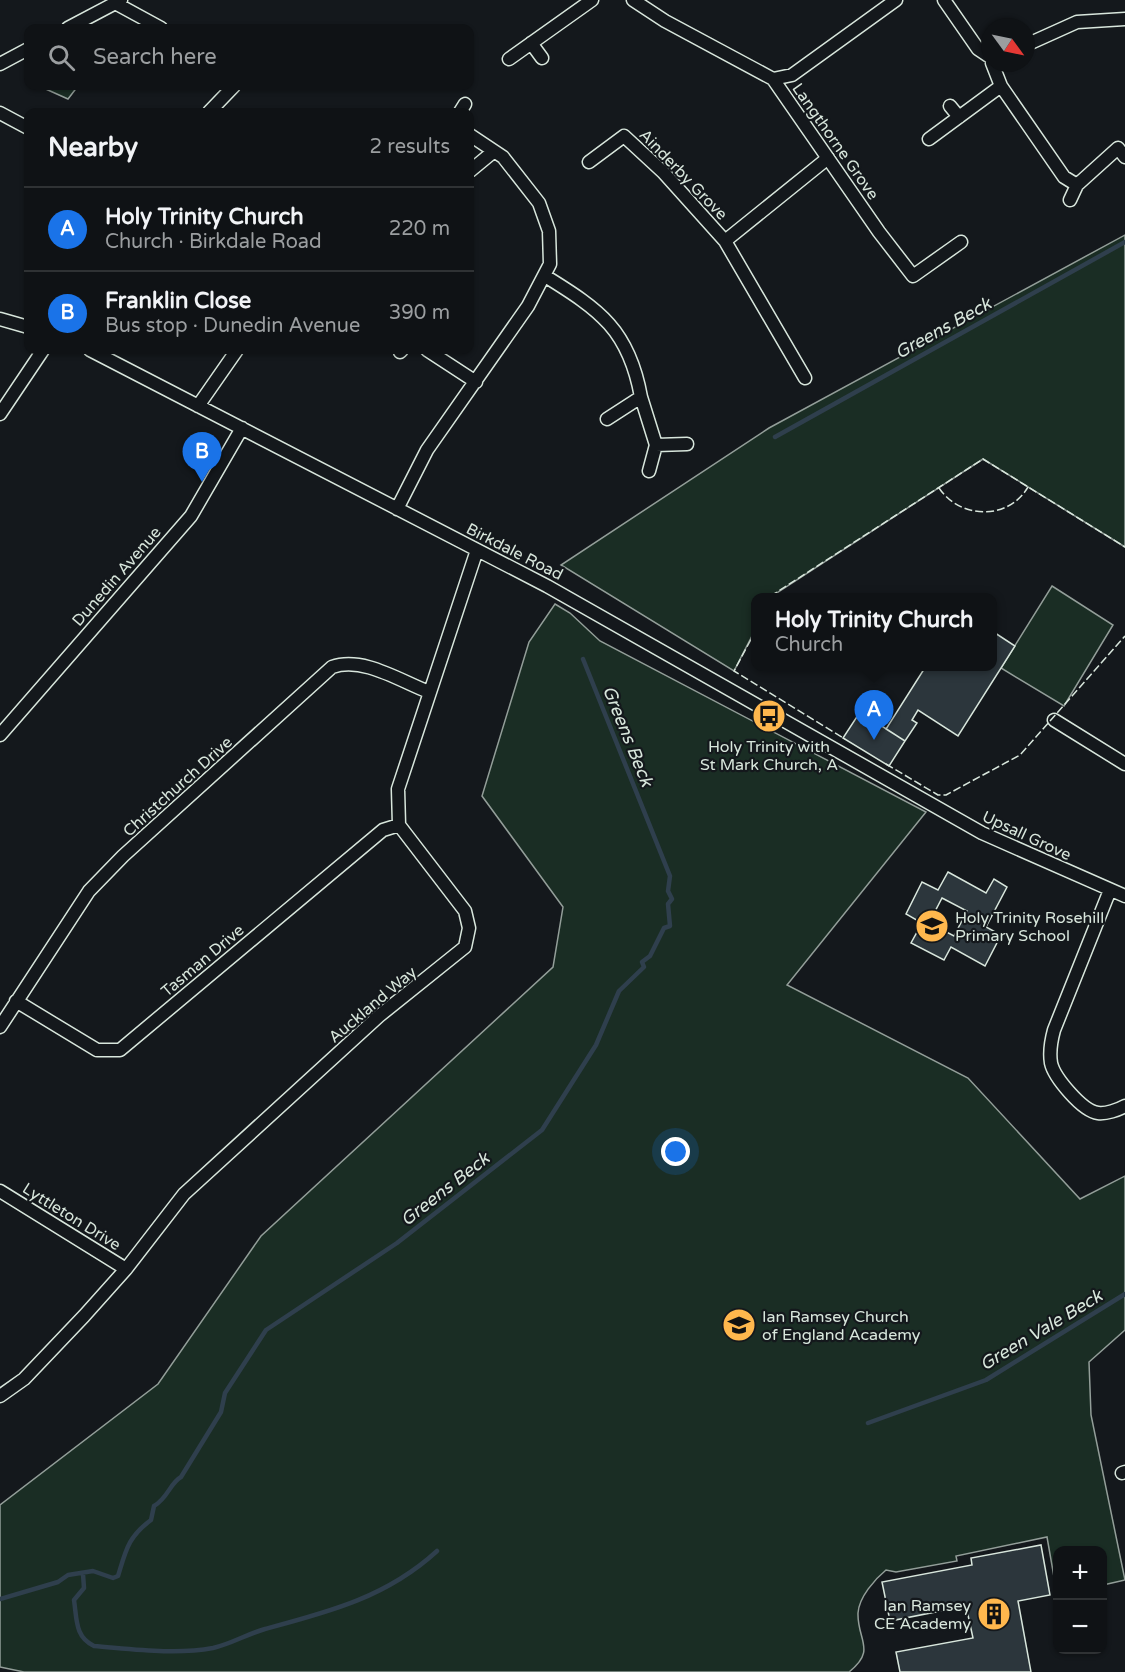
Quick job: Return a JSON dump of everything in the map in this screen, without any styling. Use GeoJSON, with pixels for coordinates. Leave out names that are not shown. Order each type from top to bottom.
{"type":"FeatureCollection","features":[{"type":"Feature","properties":{"kind":"street"},"geometry":{"type":"LineString","coordinates":[[509,58],[592,0]]}},
{"type":"Feature","properties":{"kind":"street","name":"Langthorne Grove"},"geometry":{"type":"LineString","coordinates":[[633,0],[666,21],[773,79],[913,276],[961,242]]}},
{"type":"Feature","properties":{"kind":"street"},"geometry":{"type":"LineString","coordinates":[[944,0],[981,51]]}},
{"type":"Feature","properties":{"kind":"street"},"geometry":{"type":"LineString","coordinates":[[773,79],[792,75],[892,1]]}},
{"type":"Feature","properties":{"kind":"street"},"geometry":{"type":"LineString","coordinates":[[76,24],[118,2],[154,24]]}},
{"type":"Feature","properties":{"kind":"street"},"geometry":{"type":"LineString","coordinates":[[1035,41],[1077,22],[1125,19]]}},
{"type":"Feature","properties":{"kind":"street"},"geometry":{"type":"LineString","coordinates":[[531,43],[542,58]]}},
{"type":"Feature","properties":{"kind":"street"},"geometry":{"type":"LineString","coordinates":[[0,64],[24,51]]}},
{"type":"Feature","properties":{"kind":"street"},"geometry":{"type":"LineString","coordinates":[[995,72],[1000,86],[1064,177],[1077,185]]}},
{"type":"Feature","properties":{"kind":"street"},"geometry":{"type":"LineString","coordinates":[[929,139],[1000,86]]}},
{"type":"Feature","properties":{"kind":"street"},"geometry":{"type":"LineString","coordinates":[[213,108],[230,90]]}},
{"type":"Feature","properties":{"kind":"street"},"geometry":{"type":"LineString","coordinates":[[950,105],[959,117]]}},
{"type":"Feature","properties":{"kind":"street"},"geometry":{"type":"LineString","coordinates":[[0,113],[24,126]]}},
{"type":"Feature","properties":{"kind":"street","name":"Ainderby Grove"},"geometry":{"type":"LineString","coordinates":[[589,162],[624,136],[663,172],[725,241],[805,378]]}},
{"type":"Feature","properties":{"kind":"street"},"geometry":{"type":"LineString","coordinates":[[397,509],[427,450],[528,306],[545,276],[551,249],[549,231],[539,203],[503,156],[493,152],[474,138]]}},
{"type":"Feature","properties":{"kind":"street"},"geometry":{"type":"LineString","coordinates":[[1070,200],[1077,185],[1118,148],[1125,157]]}},
{"type":"Feature","properties":{"kind":"street"},"geometry":{"type":"LineString","coordinates":[[474,168],[493,152]]}},
{"type":"Feature","properties":{"kind":"street","name":"Ainderby Grove"},"geometry":{"type":"LineString","coordinates":[[725,241],[828,158]]}},
{"type":"Feature","properties":{"kind":"street"},"geometry":{"type":"LineString","coordinates":[[545,276],[586,302],[606,320],[629,352],[636,367],[641,397],[656,445],[649,471]]}},
{"type":"Feature","properties":{"kind":"street"},"geometry":{"type":"LineString","coordinates":[[0,319],[24,326]]}},
{"type":"Feature","properties":{"kind":"street"},"geometry":{"type":"LineString","coordinates":[[0,414],[40,354]]}},
{"type":"Feature","properties":{"kind":"street","name":"Birkdale Road"},"geometry":{"type":"LineString","coordinates":[[98,354],[547,586],[918,797]]}},
{"type":"Feature","properties":{"kind":"street"},"geometry":{"type":"LineString","coordinates":[[198,406],[234,354]]}},
{"type":"Feature","properties":{"kind":"street"},"geometry":{"type":"LineString","coordinates":[[432,354],[476,382]]}},
{"type":"Feature","properties":{"kind":"street"},"geometry":{"type":"LineString","coordinates":[[607,419],[641,397]]}},
{"type":"Feature","properties":{"kind":"street","name":"Dunedin Avenue"},"geometry":{"type":"LineString","coordinates":[[0,735],[191,516],[242,428]]}},
{"type":"Feature","properties":{"kind":"street"},"geometry":{"type":"LineString","coordinates":[[656,445],[687,444]]}},
{"type":"Feature","properties":{"kind":"street"},"geometry":{"type":"LineString","coordinates":[[399,825],[398,789],[477,550]]}},
{"type":"Feature","properties":{"kind":"street","name":"Christchurch Drive"},"geometry":{"type":"LineString","coordinates":[[0,1027],[89,891],[123,856],[332,667],[342,664],[361,664],[429,692]]}},
{"type":"Feature","properties":{"kind":"street"},"geometry":{"type":"LineString","coordinates":[[1054,720],[1123,759]]}},
{"type":"Feature","properties":{"kind":"street","name":"Upsall Grove"},"geometry":{"type":"LineString","coordinates":[[918,797],[982,833],[1125,896]]}},
{"type":"Feature","properties":{"kind":"street","name":"Tasman Drive"},"geometry":{"type":"LineString","coordinates":[[16,1000],[97,1050],[120,1050],[383,830],[399,825]]}},
{"type":"Feature","properties":{"kind":"street","name":"Auckland Way"},"geometry":{"type":"LineString","coordinates":[[0,1396],[24,1379],[126,1269],[184,1194],[380,1016],[465,947],[469,928],[465,911],[399,825]]}},
{"type":"Feature","properties":{"kind":"street"},"geometry":{"type":"LineString","coordinates":[[1110,890],[1054,1030],[1050,1047],[1051,1064],[1058,1078],[1085,1108],[1098,1113],[1125,1106]]}},
{"type":"Feature","properties":{"kind":"street","name":"Lyttleton Drive"},"geometry":{"type":"LineString","coordinates":[[0,1191],[126,1269]]}},
{"type":"Feature","properties":{"kind":"green space"},"geometry":{"type":"Polygon","coordinates":[[[48,90],[75,90],[68,99],[48,90]]]}},
{"type":"Feature","properties":{"kind":"green space"},"geometry":{"type":"Polygon","coordinates":[[[1125,235],[1125,547],[983,459],[777,593],[751,593],[751,638],[734,671],[561,565],[769,428],[1125,235]]]}},
{"type":"Feature","properties":{"kind":"green space"},"geometry":{"type":"Polygon","coordinates":[[[1052,586],[1113,625],[1064,706],[1001,668],[1052,586]]]}},
{"type":"Feature","properties":{"kind":"green space"},"geometry":{"type":"Polygon","coordinates":[[[555,604],[570,613],[600,641],[926,812],[787,985],[968,1078],[1080,1199],[1125,1176],[1125,1330],[1089,1362],[1091,1415],[1125,1580],[1107,1584],[1107,1546],[1053,1546],[1053,1571],[1047,1537],[956,1556],[957,1561],[896,1572],[886,1570],[873,1583],[861,1601],[858,1622],[864,1651],[857,1664],[849,1672],[24,1672],[0,1667],[0,1505],[158,1384],[261,1236],[553,967],[563,907],[482,796],[529,642],[555,604]]]}},
{"type":"Feature","properties":{"kind":"building"},"geometry":{"type":"Polygon","coordinates":[[[997,634],[1015,646],[958,736],[918,710],[912,720],[917,723],[905,741],[886,729],[923,671],[997,671],[997,634]]]}},
{"type":"Feature","properties":{"kind":"building"},"geometry":{"type":"Polygon","coordinates":[[[860,712],[905,741],[889,766],[843,738],[860,712]]]}},
{"type":"Feature","properties":{"kind":"building"},"geometry":{"type":"Polygon","coordinates":[[[948,872],[986,893],[994,879],[1007,887],[986,927],[1001,935],[985,966],[951,947],[944,960],[911,943],[922,923],[906,914],[922,882],[938,890],[948,872]],[[942,898],[929,923],[954,936],[967,911],[942,898]]]}},
{"type":"Feature","properties":{"kind":"building","name":"Ian Ramsey CE Academy"},"geometry":{"type":"Polygon","coordinates":[[[1041,1545],[1050,1595],[1018,1601],[1031,1672],[900,1672],[896,1652],[973,1638],[966,1606],[890,1621],[882,1582],[972,1565],[971,1558],[1041,1545]]]}},
{"type":"Feature","properties":{"kind":"waterway","name":"Greens Beck"},"geometry":{"type":"LineString","coordinates":[[775,437],[1125,242]]}},
{"type":"Feature","properties":{"kind":"waterway","name":"Greens Beck"},"geometry":{"type":"LineString","coordinates":[[0,1599],[58,1582],[68,1575],[93,1571],[113,1578],[118,1576],[133,1538],[151,1520],[154,1506],[163,1499],[181,1477],[221,1412],[225,1393],[266,1330],[397,1243],[542,1130],[596,1045],[619,991],[644,967],[642,962],[650,956],[664,928],[670,926],[668,904],[672,899],[668,891],[670,876],[583,659]]}},
{"type":"Feature","properties":{"kind":"waterway","name":"Green Vale Beck"},"geometry":{"type":"LineString","coordinates":[[868,1423],[986,1380],[1125,1294]]}},
{"type":"Feature","properties":{"kind":"waterway"},"geometry":{"type":"LineString","coordinates":[[83,1574],[84,1588],[74,1600],[78,1627],[83,1638],[88,1642],[94,1646],[184,1651],[220,1646],[258,1631],[356,1601],[398,1580],[437,1551]]}},
{"type":"Feature","properties":{"kind":"fence"},"geometry":{"type":"LineString","coordinates":[[776,593],[983,459],[1125,547]]}},
{"type":"Feature","properties":{"kind":"fence"},"geometry":{"type":"LineString","coordinates":[[939,488],[959,506],[984,512],[1009,506],[1028,487]]}},
{"type":"Feature","properties":{"kind":"fence"},"geometry":{"type":"LineString","coordinates":[[886,764],[938,795],[946,795],[1020,755],[1125,636]]}},
{"type":"Feature","properties":{"kind":"fence"},"geometry":{"type":"LineString","coordinates":[[751,639],[734,671],[845,739]]}},
{"type":"Feature","properties":{"kind":"place","name":"Franklin Close"},"geometry":{"type":"Point","coordinates":[202,482]}},
{"type":"Feature","properties":{"kind":"place","name":"Holy Trinity with St Mark Church, A"},"geometry":{"type":"Point","coordinates":[769,716]}},
{"type":"Feature","properties":{"kind":"place","name":"Holy Trinity Church"},"geometry":{"type":"Point","coordinates":[874,740]}},
{"type":"Feature","properties":{"kind":"place","name":"Holy Trinity Rosehill Primary School"},"geometry":{"type":"Point","coordinates":[932,926]}},
{"type":"Feature","properties":{"kind":"place","name":"Ian Ramsey Church of England Academy"},"geometry":{"type":"Point","coordinates":[739,1325]}},
{"type":"Feature","properties":{"kind":"place","name":"Ian Ramsey CE Academy"},"geometry":{"type":"Point","coordinates":[994,1614]}}]}
